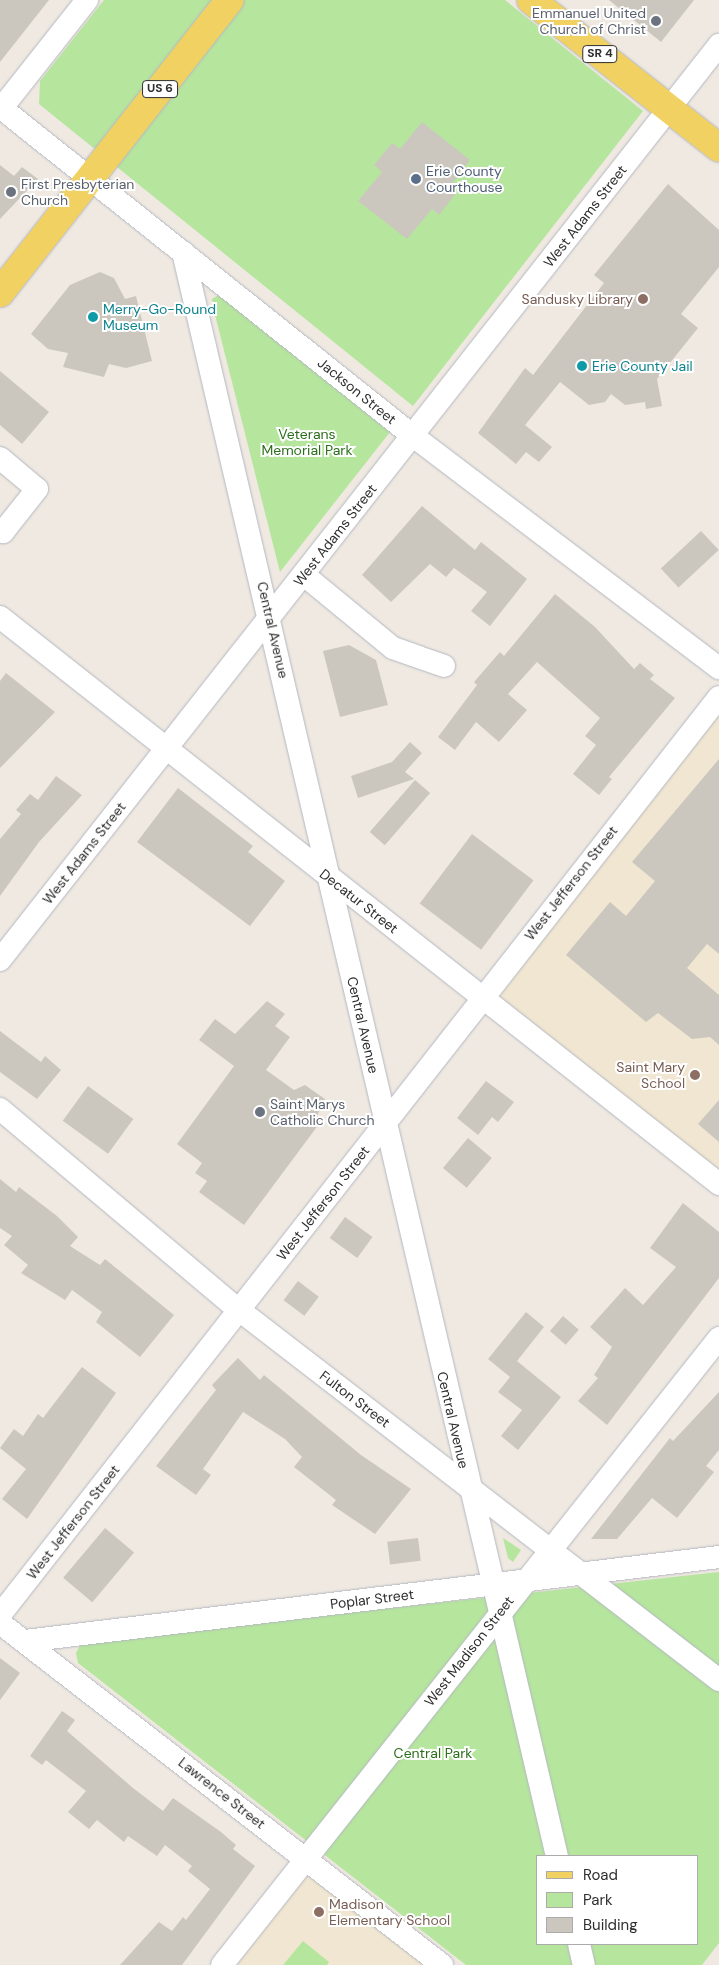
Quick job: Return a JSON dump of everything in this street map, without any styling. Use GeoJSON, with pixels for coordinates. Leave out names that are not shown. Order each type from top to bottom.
{"type":"FeatureCollection","features":[{"type":"Feature","properties":{"kind":"main road","name":"US 6"},"geometry":{"type":"LineString","coordinates":[[0,293],[230,0]]}},
{"type":"Feature","properties":{"kind":"main road","name":"SR 4"},"geometry":{"type":"LineString","coordinates":[[532,0],[719,148]]}},
{"type":"Feature","properties":{"kind":"street"},"geometry":{"type":"LineString","coordinates":[[1,108],[87,0]]}},
{"type":"Feature","properties":{"kind":"street","name":"West Adams Street"},"geometry":{"type":"LineString","coordinates":[[0,960],[166,748],[271,618],[719,44]]}},
{"type":"Feature","properties":{"kind":"street","name":"Jackson Street"},"geometry":{"type":"LineString","coordinates":[[1,108],[412,436],[719,668]]}},
{"type":"Feature","properties":{"kind":"street","name":"Central Avenue"},"geometry":{"type":"LineString","coordinates":[[183,252],[271,618],[491,1584],[557,1855]]}},
{"type":"Feature","properties":{"kind":"street"},"geometry":{"type":"LineString","coordinates":[[0,458],[37,489],[3,532],[0,530]]}},
{"type":"Feature","properties":{"kind":"street"},"geometry":{"type":"LineString","coordinates":[[304,575],[393,648],[444,666]]}},
{"type":"Feature","properties":{"kind":"street","name":"Decatur Street"},"geometry":{"type":"LineString","coordinates":[[0,617],[719,1184]]}},
{"type":"Feature","properties":{"kind":"street","name":"West Jefferson Street"},"geometry":{"type":"LineString","coordinates":[[0,1614],[385,1124],[482,996],[719,697]]}},
{"type":"Feature","properties":{"kind":"street","name":"Fulton Street"},"geometry":{"type":"LineString","coordinates":[[0,1109],[239,1310],[719,1680]]}},
{"type":"Feature","properties":{"kind":"street","name":"West Madison Street"},"geometry":{"type":"LineString","coordinates":[[222,1965],[524,1581],[719,1338]]}},
{"type":"Feature","properties":{"kind":"street","name":"Poplar Street"},"geometry":{"type":"LineString","coordinates":[[26,1641],[719,1557]]}},
{"type":"Feature","properties":{"kind":"street","name":"Lawrence Street"},"geometry":{"type":"LineString","coordinates":[[0,1623],[26,1641],[442,1965]]}},
{"type":"Feature","properties":{"kind":"street"},"geometry":{"type":"LineString","coordinates":[[578,1945],[584,1965]]}},
{"type":"Feature","properties":{"kind":"shaded area"},"geometry":{"type":"Polygon","coordinates":[[[719,707],[719,1177],[490,996],[719,707]]]}},
{"type":"Feature","properties":{"kind":"shaded area","name":"Madison Elementary School"},"geometry":{"type":"Polygon","coordinates":[[[305,1858],[442,1965],[222,1965],[305,1858]]]}},
{"type":"Feature","properties":{"kind":"green space"},"geometry":{"type":"Polygon","coordinates":[[[104,0],[505,0],[643,111],[413,406],[39,104],[40,81],[104,0]]]}},
{"type":"Feature","properties":{"kind":"green space","name":"Veterans Memorial Park"},"geometry":{"type":"Polygon","coordinates":[[[219,295],[390,432],[280,572],[213,307],[212,299],[219,295]]]}},
{"type":"Feature","properties":{"kind":"green space"},"geometry":{"type":"Polygon","coordinates":[[[503,1538],[521,1550],[513,1562],[508,1558],[503,1538]]]}},
{"type":"Feature","properties":{"kind":"green space","name":"Central Park"},"geometry":{"type":"Polygon","coordinates":[[[719,1572],[719,1943],[702,1965],[466,1965],[78,1663],[76,1653],[82,1642],[719,1572]]]}},
{"type":"Feature","properties":{"kind":"green space"},"geometry":{"type":"Polygon","coordinates":[[[303,1941],[329,1962],[327,1965],[283,1965],[303,1941]]]}},
{"type":"Feature","properties":{"kind":"building"},"geometry":{"type":"Polygon","coordinates":[[[0,0],[49,0],[0,62],[0,0]]]}},
{"type":"Feature","properties":{"kind":"building","name":"Emmanuel United Church of Christ"},"geometry":{"type":"Polygon","coordinates":[[[609,0],[694,0],[661,42],[609,0]]]}},
{"type":"Feature","properties":{"kind":"building","name":"Erie County Courthouse"},"geometry":{"type":"Polygon","coordinates":[[[422,122],[470,160],[450,186],[457,192],[439,215],[432,209],[407,239],[358,201],[382,172],[374,165],[392,143],[400,149],[422,122]]]}},
{"type":"Feature","properties":{"kind":"building","name":"First Presbyterian Church"},"geometry":{"type":"Polygon","coordinates":[[[0,165],[14,176],[22,167],[38,179],[0,219],[0,165]]]}},
{"type":"Feature","properties":{"kind":"building","name":"Sandusky Library"},"geometry":{"type":"Polygon","coordinates":[[[668,184],[719,230],[719,267],[681,314],[698,328],[657,379],[662,406],[646,409],[645,402],[625,405],[611,394],[605,402],[589,405],[560,382],[525,425],[552,447],[539,462],[526,452],[516,464],[478,433],[525,368],[533,375],[604,283],[594,275],[668,184]]]}},
{"type":"Feature","properties":{"kind":"building","name":"Merry-Go-Round Museum"},"geometry":{"type":"Polygon","coordinates":[[[100,272],[114,278],[125,299],[136,296],[152,361],[126,368],[109,364],[104,377],[63,367],[68,353],[48,349],[31,334],[70,285],[100,272]]]}},
{"type":"Feature","properties":{"kind":"building"},"geometry":{"type":"Polygon","coordinates":[[[0,371],[49,412],[22,444],[0,425],[0,371]]]}},
{"type":"Feature","properties":{"kind":"building"},"geometry":{"type":"Polygon","coordinates":[[[422,506],[475,550],[481,542],[527,579],[490,626],[471,611],[487,592],[454,568],[446,577],[430,564],[391,602],[362,575],[422,506]]]}},
{"type":"Feature","properties":{"kind":"building"},"geometry":{"type":"Polygon","coordinates":[[[701,531],[719,550],[679,588],[661,569],[701,531]]]}},
{"type":"Feature","properties":{"kind":"building"},"geometry":{"type":"Polygon","coordinates":[[[555,594],[595,627],[634,669],[640,663],[654,675],[650,679],[675,698],[609,777],[612,779],[599,795],[573,774],[596,745],[585,736],[600,718],[537,662],[508,694],[527,710],[499,742],[476,722],[455,750],[438,737],[477,685],[474,682],[500,652],[504,656],[555,594]]]}},
{"type":"Feature","properties":{"kind":"building"},"geometry":{"type":"Polygon","coordinates":[[[349,645],[376,660],[388,705],[340,717],[323,651],[349,645]]]}},
{"type":"Feature","properties":{"kind":"building"},"geometry":{"type":"Polygon","coordinates":[[[6,673],[55,712],[0,768],[0,681],[6,673]]]}},
{"type":"Feature","properties":{"kind":"building"},"geometry":{"type":"Polygon","coordinates":[[[410,742],[422,753],[405,772],[414,779],[358,798],[351,776],[392,762],[410,742]]]}},
{"type":"Feature","properties":{"kind":"building"},"geometry":{"type":"Polygon","coordinates":[[[719,759],[719,954],[707,944],[687,968],[719,995],[719,1045],[710,1037],[692,1039],[658,1013],[646,1022],[566,955],[610,902],[626,916],[655,881],[632,862],[719,759]]]}},
{"type":"Feature","properties":{"kind":"building"},"geometry":{"type":"Polygon","coordinates":[[[56,776],[82,795],[39,842],[0,896],[0,839],[21,814],[16,810],[30,794],[38,800],[56,776]]]}},
{"type":"Feature","properties":{"kind":"building"},"geometry":{"type":"Polygon","coordinates":[[[415,780],[430,793],[385,845],[370,832],[415,780]]]}},
{"type":"Feature","properties":{"kind":"building"},"geometry":{"type":"Polygon","coordinates":[[[178,788],[253,846],[248,852],[285,881],[250,926],[137,842],[178,788]]]}},
{"type":"Feature","properties":{"kind":"building"},"geometry":{"type":"Polygon","coordinates":[[[472,834],[533,880],[481,950],[420,903],[472,834]]]}},
{"type":"Feature","properties":{"kind":"building","name":"Saint Marys Catholic Church"},"geometry":{"type":"Polygon","coordinates":[[[267,1001],[285,1014],[275,1026],[290,1037],[266,1070],[294,1090],[305,1085],[325,1099],[317,1116],[322,1120],[244,1225],[199,1192],[207,1181],[195,1173],[202,1163],[177,1144],[234,1066],[199,1040],[215,1019],[235,1034],[267,1001]]]}},
{"type":"Feature","properties":{"kind":"building"},"geometry":{"type":"Polygon","coordinates":[[[0,1031],[41,1062],[45,1056],[61,1070],[37,1099],[0,1072],[0,1031]]]}},
{"type":"Feature","properties":{"kind":"building"},"geometry":{"type":"Polygon","coordinates":[[[486,1081],[514,1102],[498,1122],[492,1117],[478,1135],[457,1118],[486,1081]]]}},
{"type":"Feature","properties":{"kind":"building"},"geometry":{"type":"Polygon","coordinates":[[[88,1086],[133,1119],[108,1154],[63,1121],[88,1086]]]}},
{"type":"Feature","properties":{"kind":"building"},"geometry":{"type":"Polygon","coordinates":[[[719,1100],[719,1142],[698,1124],[719,1100]]]}},
{"type":"Feature","properties":{"kind":"building"},"geometry":{"type":"Polygon","coordinates":[[[468,1138],[492,1158],[467,1188],[443,1168],[468,1138]]]}},
{"type":"Feature","properties":{"kind":"building"},"geometry":{"type":"Polygon","coordinates":[[[0,1179],[16,1192],[19,1187],[57,1216],[78,1237],[70,1246],[100,1265],[105,1259],[174,1315],[140,1357],[96,1322],[102,1312],[72,1290],[65,1300],[21,1273],[28,1265],[4,1245],[12,1236],[0,1228],[0,1179]]]}},
{"type":"Feature","properties":{"kind":"building"},"geometry":{"type":"Polygon","coordinates":[[[683,1203],[719,1232],[719,1278],[607,1425],[578,1401],[598,1378],[594,1375],[612,1347],[590,1327],[625,1288],[643,1305],[676,1267],[650,1248],[683,1203]]]}},
{"type":"Feature","properties":{"kind":"building"},"geometry":{"type":"Polygon","coordinates":[[[345,1217],[373,1237],[357,1258],[330,1238],[345,1217]]]}},
{"type":"Feature","properties":{"kind":"building"},"geometry":{"type":"Polygon","coordinates":[[[298,1281],[319,1297],[304,1316],[284,1300],[298,1281]]]}},
{"type":"Feature","properties":{"kind":"building"},"geometry":{"type":"Polygon","coordinates":[[[526,1312],[544,1327],[517,1361],[561,1397],[518,1450],[501,1436],[522,1410],[498,1392],[510,1377],[488,1359],[526,1312]]]}},
{"type":"Feature","properties":{"kind":"building"},"geometry":{"type":"Polygon","coordinates":[[[563,1316],[579,1330],[566,1345],[550,1331],[563,1316]]]}},
{"type":"Feature","properties":{"kind":"building"},"geometry":{"type":"Polygon","coordinates":[[[238,1358],[260,1380],[264,1375],[361,1455],[411,1489],[375,1534],[332,1505],[336,1500],[294,1467],[302,1457],[285,1439],[243,1412],[203,1469],[211,1475],[196,1495],[156,1466],[216,1390],[212,1385],[238,1358]]]}},
{"type":"Feature","properties":{"kind":"building"},"geometry":{"type":"Polygon","coordinates":[[[82,1367],[116,1393],[27,1519],[2,1499],[26,1469],[0,1448],[14,1429],[23,1436],[38,1414],[43,1418],[82,1367]]]}},
{"type":"Feature","properties":{"kind":"building"},"geometry":{"type":"Polygon","coordinates":[[[719,1392],[719,1450],[706,1466],[714,1472],[677,1518],[652,1498],[617,1539],[591,1539],[670,1438],[673,1441],[719,1392]]]}},
{"type":"Feature","properties":{"kind":"building"},"geometry":{"type":"Polygon","coordinates":[[[105,1528],[134,1552],[92,1602],[63,1578],[105,1528]]]}},
{"type":"Feature","properties":{"kind":"building"},"geometry":{"type":"Polygon","coordinates":[[[418,1538],[421,1561],[390,1565],[387,1542],[418,1538]]]}},
{"type":"Feature","properties":{"kind":"building"},"geometry":{"type":"Polygon","coordinates":[[[0,1658],[20,1673],[0,1700],[0,1658]]]}},
{"type":"Feature","properties":{"kind":"building"},"geometry":{"type":"Polygon","coordinates":[[[62,1711],[75,1720],[67,1731],[133,1788],[163,1811],[173,1798],[221,1832],[236,1845],[233,1849],[255,1866],[182,1965],[120,1965],[159,1922],[172,1931],[183,1917],[186,1920],[210,1889],[188,1871],[192,1866],[165,1845],[157,1856],[128,1836],[124,1842],[97,1820],[89,1829],[68,1812],[86,1791],[46,1760],[42,1765],[30,1756],[62,1711]]]}},
{"type":"Feature","properties":{"kind":"place","name":"Emmanuel United Church of Christ"},"geometry":{"type":"Point","coordinates":[656,21]}},
{"type":"Feature","properties":{"kind":"place","name":"Erie County Courthouse"},"geometry":{"type":"Point","coordinates":[416,179]}},
{"type":"Feature","properties":{"kind":"place","name":"First Presbyterian Church"},"geometry":{"type":"Point","coordinates":[11,192]}},
{"type":"Feature","properties":{"kind":"place","name":"Sandusky Library"},"geometry":{"type":"Point","coordinates":[643,299]}},
{"type":"Feature","properties":{"kind":"place","name":"Merry-Go-Round Museum"},"geometry":{"type":"Point","coordinates":[93,317]}},
{"type":"Feature","properties":{"kind":"place","name":"Erie County Jail"},"geometry":{"type":"Point","coordinates":[582,366]}},
{"type":"Feature","properties":{"kind":"place","name":"Saint Mary School"},"geometry":{"type":"Point","coordinates":[695,1075]}},
{"type":"Feature","properties":{"kind":"place","name":"Saint Marys Catholic Church"},"geometry":{"type":"Point","coordinates":[260,1112]}},
{"type":"Feature","properties":{"kind":"place","name":"Madison Elementary School"},"geometry":{"type":"Point","coordinates":[319,1912]}}]}
